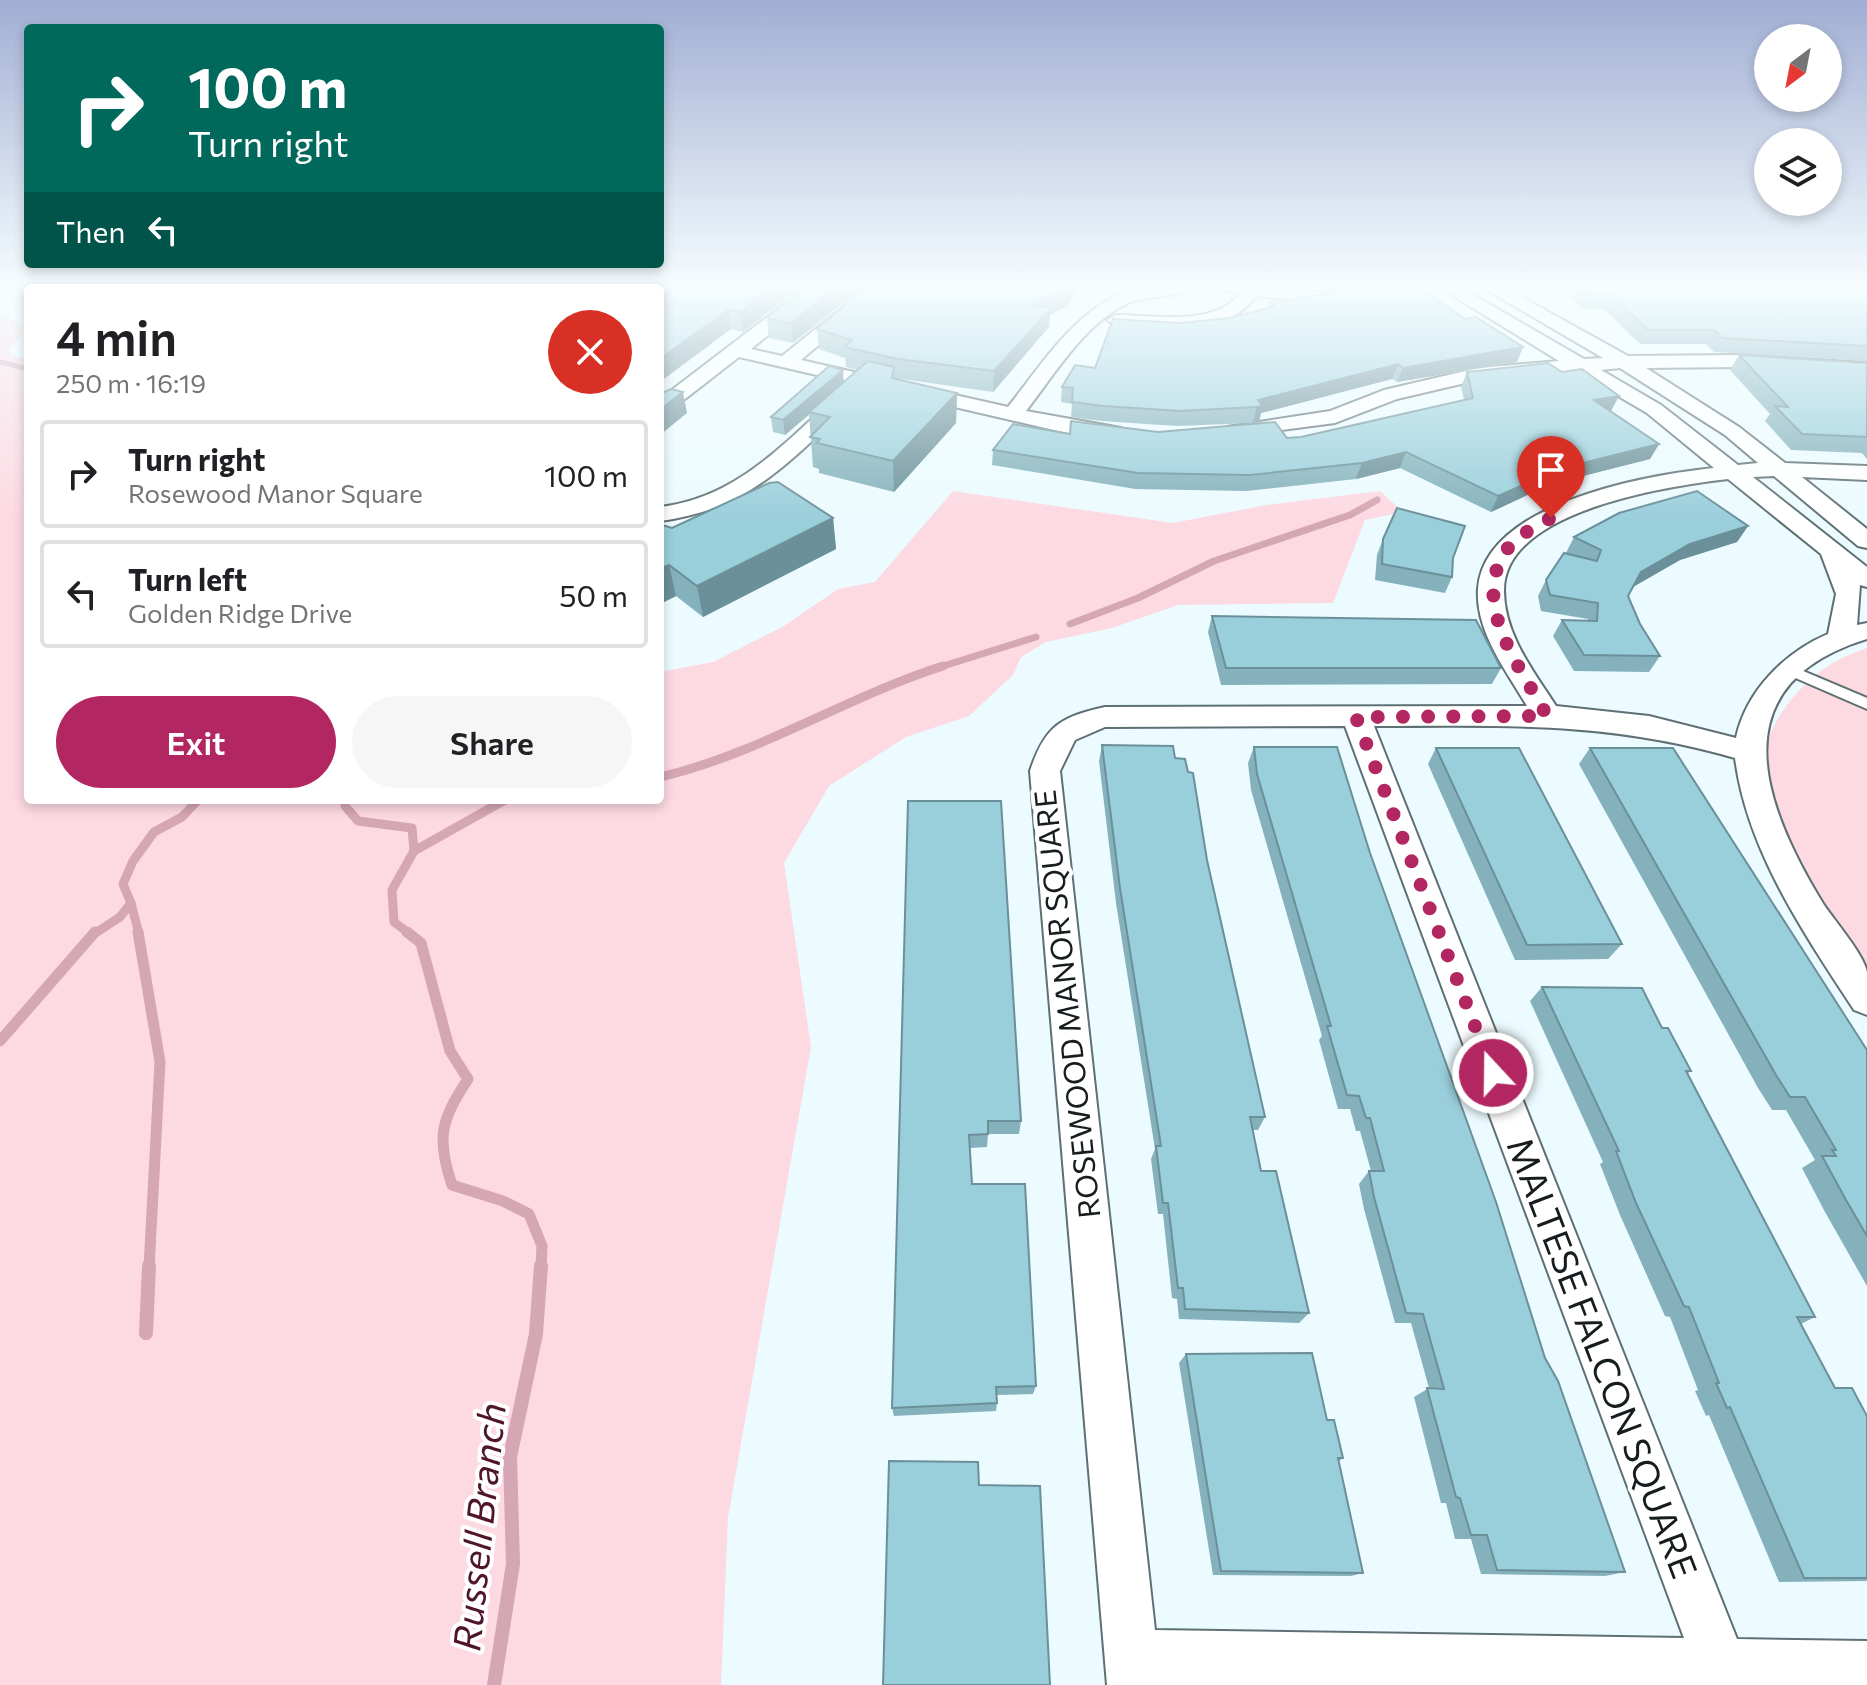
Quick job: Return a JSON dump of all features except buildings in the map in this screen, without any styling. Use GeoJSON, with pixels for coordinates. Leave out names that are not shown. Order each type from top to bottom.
{"type":"FeatureCollection","features":[{"type":"Feature","properties":{"kind":"street"},"geometry":{"type":"LineString","coordinates":[[664,406],[718,365]]}},
{"type":"Feature","properties":{"kind":"street"},"geometry":{"type":"LineString","coordinates":[[792,365],[1067,427],[1140,436]]}},
{"type":"Feature","properties":{"kind":"street"},"geometry":{"type":"LineString","coordinates":[[1012,415],[1055,365]]}},
{"type":"Feature","properties":{"kind":"street"},"geometry":{"type":"LineString","coordinates":[[1578,365],[1654,409],[1867,579]]}},
{"type":"Feature","properties":{"kind":"street"},"geometry":{"type":"LineString","coordinates":[[1213,434],[1256,431],[1335,417],[1391,394],[1478,374],[1602,365]]}},
{"type":"Feature","properties":{"kind":"street"},"geometry":{"type":"LineString","coordinates":[[1628,365],[1732,431],[1867,541]]}},
{"type":"Feature","properties":{"kind":"street"},"geometry":{"type":"LineString","coordinates":[[1798,365],[1867,369]]}},
{"type":"Feature","properties":{"kind":"street"},"geometry":{"type":"LineString","coordinates":[[664,514],[703,510],[732,497],[864,381]]}},
{"type":"Feature","properties":{"kind":"street"},"geometry":{"type":"LineString","coordinates":[[1547,716],[1498,626],[1493,608],[1494,571],[1515,540],[1551,518],[1607,497],[1661,482],[1781,469],[1867,473]]}},
{"type":"Feature","properties":{"kind":"street"},"geometry":{"type":"LineString","coordinates":[[1829,547],[1847,576],[1854,634],[1789,670],[1759,707],[1749,752],[1760,806],[1806,907],[1866,996]]}},
{"type":"Feature","properties":{"kind":"street","name":"ROSEWOOD MANOR SQUARE"},"geometry":{"type":"LineString","coordinates":[[1132,1671],[1045,771],[1053,744],[1074,724],[1105,717],[1547,716],[1605,717],[1677,730],[1749,752]]}},
{"type":"Feature","properties":{"kind":"street","name":"MALTESE FALCON SQUARE"},"geometry":{"type":"LineString","coordinates":[[1356,717],[1725,1676]]}},
{"type":"Feature","properties":{"kind":"street"},"geometry":{"type":"LineString","coordinates":[[1132,1671],[1725,1676],[1867,1668]]}},
{"type":"Feature","properties":{"kind":"lane"},"geometry":{"type":"LineString","coordinates":[[1789,670],[1867,704]]}},
{"type":"Feature","properties":{"kind":"shaded area"},"geometry":{"type":"Polygon","coordinates":[[[0,365],[24,365],[24,804],[664,804],[664,671],[713,662],[784,626],[838,589],[875,582],[953,491],[1173,523],[1266,505],[1380,491],[1403,512],[1365,520],[1333,603],[1178,605],[1112,628],[1046,642],[1021,657],[1013,675],[969,716],[906,737],[829,786],[784,863],[811,1047],[728,1517],[721,1685],[0,1685],[0,365]]]}},
{"type":"Feature","properties":{"kind":"shaded area"},"geometry":{"type":"Polygon","coordinates":[[[1867,648],[1867,970],[1834,923],[1785,836],[1767,778],[1766,752],[1777,720],[1791,699],[1821,671],[1867,648]]]}},
{"type":"Feature","properties":{"kind":"waterway","name":"Russell Branch"},"geometry":{"type":"LineString","coordinates":[[11,365],[24,368]]}},
{"type":"Feature","properties":{"kind":"waterway"},"geometry":{"type":"LineString","coordinates":[[1070,624],[1138,598],[1214,561],[1350,515],[1377,500]]}},
{"type":"Feature","properties":{"kind":"waterway"},"geometry":{"type":"LineString","coordinates":[[940,667],[1036,637]]}},
{"type":"Feature","properties":{"kind":"waterway"},"geometry":{"type":"LineString","coordinates":[[664,776],[732,754],[940,667]]}},
{"type":"Feature","properties":{"kind":"waterway"},"geometry":{"type":"LineString","coordinates":[[131,903],[123,884],[133,861],[154,832],[182,817],[194,804]]}},
{"type":"Feature","properties":{"kind":"waterway","name":"Russell Branch"},"geometry":{"type":"LineString","coordinates":[[345,804],[358,821],[412,828],[414,851]]}},
{"type":"Feature","properties":{"kind":"waterway"},"geometry":{"type":"LineString","coordinates":[[414,851],[498,804]]}},
{"type":"Feature","properties":{"kind":"waterway","name":"Russell Branch"},"geometry":{"type":"LineString","coordinates":[[410,934],[394,922],[392,890],[414,851]]}},
{"type":"Feature","properties":{"kind":"waterway"},"geometry":{"type":"LineString","coordinates":[[94,934],[120,917],[131,903]]}},
{"type":"Feature","properties":{"kind":"waterway"},"geometry":{"type":"LineString","coordinates":[[131,903],[139,934]]}},
{"type":"Feature","properties":{"kind":"waterway"},"geometry":{"type":"LineString","coordinates":[[0,1041],[95,932]]}},
{"type":"Feature","properties":{"kind":"waterway"},"geometry":{"type":"LineString","coordinates":[[138,932],[160,1062],[149,1268]]}},
{"type":"Feature","properties":{"kind":"waterway","name":"Russell Branch"},"geometry":{"type":"LineString","coordinates":[[407,932],[421,943],[450,1051],[468,1079],[452,1106],[444,1130],[444,1154],[452,1185],[503,1201],[529,1214],[542,1246],[541,1268]]}},
{"type":"Feature","properties":{"kind":"waterway"},"geometry":{"type":"LineString","coordinates":[[146,1333],[149,1266]]}},
{"type":"Feature","properties":{"kind":"waterway","name":"Russell Branch"},"geometry":{"type":"LineString","coordinates":[[494,1685],[513,1564],[510,1457],[536,1334],[541,1266]]}},
{"type":"Feature","properties":{"kind":"route"},"geometry":{"type":"LineString","coordinates":[[1493,1073],[1356,717],[1547,716],[1498,626],[1493,608],[1494,571],[1515,540],[1551,518]]}}]}
